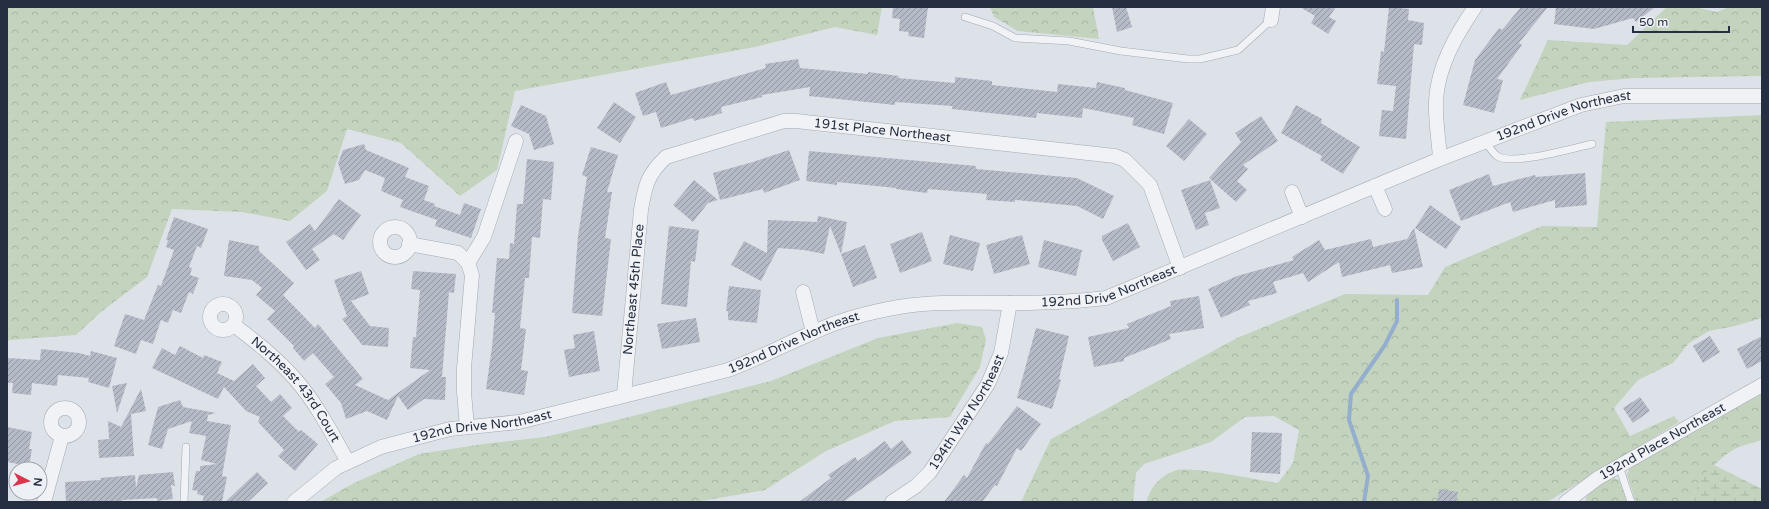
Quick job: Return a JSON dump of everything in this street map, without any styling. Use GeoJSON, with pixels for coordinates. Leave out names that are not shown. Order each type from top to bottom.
{"type":"FeatureCollection","features":[{"type":"Feature","properties":{"kind":"street"},"geometry":{"type":"LineString","coordinates":[[1440,159],[1436,101],[1441,73],[1450,48],[1475,7]]}},
{"type":"Feature","properties":{"kind":"street","name":"192nd Drive Northeast"},"geometry":{"type":"LineString","coordinates":[[294,502],[336,468],[381,447],[450,429],[519,422],[728,370],[753,361],[813,332],[867,314],[900,307],[944,302],[1010,303],[1106,298],[1440,159],[1581,105],[1624,96],[1762,96]]}},
{"type":"Feature","properties":{"kind":"street","name":"191st Place Northeast"},"geometry":{"type":"LineString","coordinates":[[645,184],[654,169],[666,157],[784,121],[1115,156],[1125,160],[1150,185],[1180,268]]}},
{"type":"Feature","properties":{"kind":"street"},"geometry":{"type":"LineString","coordinates":[[468,263],[484,237],[516,141]]}},
{"type":"Feature","properties":{"kind":"street","name":"Northeast 45th Place"},"geometry":{"type":"LineString","coordinates":[[624,396],[641,210],[645,184]]}},
{"type":"Feature","properties":{"kind":"street"},"geometry":{"type":"LineString","coordinates":[[1375,186],[1385,209]]}},
{"type":"Feature","properties":{"kind":"street"},"geometry":{"type":"LineString","coordinates":[[1292,192],[1302,217]]}},
{"type":"Feature","properties":{"kind":"street"},"geometry":{"type":"LineString","coordinates":[[409,244],[458,254],[468,263],[472,276],[472,290],[464,368],[464,392],[468,427]]}},
{"type":"Feature","properties":{"kind":"street"},"geometry":{"type":"LineString","coordinates":[[803,292],[813,332]]}},
{"type":"Feature","properties":{"kind":"street","name":"194th Way Northeast"},"geometry":{"type":"LineString","coordinates":[[892,502],[916,486],[930,472],[988,384],[1001,353],[1010,303]]}},
{"type":"Feature","properties":{"kind":"street","name":"Northeast 43rd Court"},"geometry":{"type":"LineString","coordinates":[[234,325],[278,360],[296,380],[322,416],[348,462]]}},
{"type":"Feature","properties":{"kind":"street","name":"192nd Place Northeast"},"geometry":{"type":"LineString","coordinates":[[1573,500],[1598,478],[1762,385]]}},
{"type":"Feature","properties":{"kind":"street"},"geometry":{"type":"LineString","coordinates":[[44,502],[62,436]]}},
{"type":"Feature","properties":{"kind":"lane"},"geometry":{"type":"LineString","coordinates":[[965,17],[993,26],[1015,38],[1069,42],[1121,51],[1188,59],[1200,59],[1238,50],[1272,14]]}},
{"type":"Feature","properties":{"kind":"lane"},"geometry":{"type":"LineString","coordinates":[[1485,142],[1497,156],[1506,160],[1522,159],[1592,144]]}},
{"type":"Feature","properties":{"kind":"lane"},"geometry":{"type":"LineString","coordinates":[[184,502],[186,447]]}},
{"type":"Feature","properties":{"kind":"lane"},"geometry":{"type":"LineString","coordinates":[[1619,466],[1631,502]]}},
{"type":"Feature","properties":{"kind":"green space"},"geometry":{"type":"Polygon","coordinates":[[[7,7],[882,7],[877,35],[835,27],[755,47],[515,91],[497,170],[460,196],[401,143],[347,129],[327,191],[290,221],[242,212],[172,209],[147,277],[101,312],[76,335],[9,340],[7,343],[7,7]]]}},
{"type":"Feature","properties":{"kind":"green space"},"geometry":{"type":"Polygon","coordinates":[[[990,7],[1093,7],[1099,39],[1018,31],[994,17],[990,7]]]}},
{"type":"Feature","properties":{"kind":"green space"},"geometry":{"type":"Polygon","coordinates":[[[1667,7],[1694,7],[1717,12],[1729,7],[1762,7],[1762,76],[1634,78],[1589,82],[1520,100],[1548,40],[1627,45],[1667,7]]]}},
{"type":"Feature","properties":{"kind":"green space"},"geometry":{"type":"Polygon","coordinates":[[[1762,115],[1762,318],[1735,326],[1709,331],[1689,343],[1673,363],[1638,380],[1614,408],[1630,436],[1674,416],[1679,422],[1547,502],[1146,502],[1150,492],[1159,480],[1168,473],[1174,471],[1208,471],[1278,483],[1293,463],[1299,430],[1274,416],[1245,417],[1211,442],[1144,464],[1136,473],[1133,502],[1021,502],[1051,439],[1237,338],[1345,294],[1428,295],[1445,267],[1542,226],[1597,227],[1606,122],[1762,115]]]}},
{"type":"Feature","properties":{"kind":"green space"},"geometry":{"type":"Polygon","coordinates":[[[957,323],[982,327],[986,340],[980,367],[950,417],[895,421],[826,451],[765,490],[695,502],[322,501],[354,483],[419,454],[483,444],[545,437],[613,421],[771,381],[878,338],[957,323]]]}},
{"type":"Feature","properties":{"kind":"green space"},"geometry":{"type":"Polygon","coordinates":[[[1762,394],[1762,440],[1736,448],[1719,460],[1702,479],[1691,502],[1636,502],[1627,475],[1631,465],[1762,394]]]}},
{"type":"Feature","properties":{"kind":"green space"},"geometry":{"type":"Polygon","coordinates":[[[1714,465],[1762,489],[1762,502],[1691,502],[1700,482],[1714,465]]]}},
{"type":"Feature","properties":{"kind":"green space"},"geometry":{"type":"Polygon","coordinates":[[[1613,477],[1619,480],[1627,502],[1586,502],[1586,497],[1591,490],[1613,477]]]}},
{"type":"Feature","properties":{"kind":"building"},"geometry":{"type":"Polygon","coordinates":[[[893,7],[928,7],[924,38],[908,36],[909,32],[899,31],[900,19],[892,18],[893,7]]]}},
{"type":"Feature","properties":{"kind":"building"},"geometry":{"type":"Polygon","coordinates":[[[1112,7],[1126,7],[1132,27],[1117,32],[1112,7]]]}},
{"type":"Feature","properties":{"kind":"building"},"geometry":{"type":"Polygon","coordinates":[[[1300,7],[1336,7],[1329,17],[1336,21],[1328,34],[1311,23],[1315,16],[1300,7]]]}},
{"type":"Feature","properties":{"kind":"building"},"geometry":{"type":"Polygon","coordinates":[[[1389,7],[1409,9],[1408,20],[1424,23],[1422,45],[1414,44],[1406,139],[1379,136],[1382,110],[1393,111],[1396,86],[1377,84],[1381,51],[1384,52],[1389,7]]]}},
{"type":"Feature","properties":{"kind":"building"},"geometry":{"type":"Polygon","coordinates":[[[1521,7],[1548,7],[1519,43],[1522,45],[1497,79],[1503,80],[1494,113],[1463,105],[1475,60],[1499,28],[1502,30],[1521,7]]]}},
{"type":"Feature","properties":{"kind":"building"},"geometry":{"type":"Polygon","coordinates":[[[1556,7],[1655,7],[1636,22],[1633,18],[1594,29],[1554,24],[1556,7]]]}},
{"type":"Feature","properties":{"kind":"building"},"geometry":{"type":"Polygon","coordinates":[[[798,59],[800,68],[868,74],[868,72],[899,76],[898,78],[955,83],[955,77],[992,81],[992,85],[1057,92],[1058,84],[1096,88],[1097,82],[1125,88],[1125,90],[1173,103],[1164,134],[1132,125],[1134,118],[1083,108],[1082,118],[1037,113],[1036,118],[952,109],[952,106],[895,102],[895,105],[809,96],[810,87],[762,95],[762,97],[721,107],[722,113],[694,121],[693,118],[661,128],[656,112],[643,116],[635,93],[666,82],[671,95],[766,68],[765,64],[798,59]]]}},
{"type":"Feature","properties":{"kind":"building"},"geometry":{"type":"Polygon","coordinates":[[[614,102],[636,117],[620,143],[597,128],[614,102]]]}},
{"type":"Feature","properties":{"kind":"building"},"geometry":{"type":"Polygon","coordinates":[[[521,105],[546,116],[554,144],[534,150],[529,134],[511,126],[521,105]]]}},
{"type":"Feature","properties":{"kind":"building"},"geometry":{"type":"Polygon","coordinates":[[[1296,105],[1322,119],[1321,123],[1360,147],[1343,174],[1320,160],[1322,156],[1281,133],[1296,105]]]}},
{"type":"Feature","properties":{"kind":"building"},"geometry":{"type":"Polygon","coordinates":[[[1261,116],[1278,141],[1243,165],[1248,169],[1237,181],[1247,190],[1236,202],[1209,178],[1241,142],[1235,133],[1261,116]]]}},
{"type":"Feature","properties":{"kind":"building"},"geometry":{"type":"Polygon","coordinates":[[[1189,119],[1207,134],[1184,161],[1166,146],[1189,119]]]}},
{"type":"Feature","properties":{"kind":"building"},"geometry":{"type":"Polygon","coordinates":[[[364,144],[366,150],[409,168],[405,177],[429,186],[424,200],[435,204],[434,206],[460,215],[464,203],[481,209],[471,238],[435,226],[437,220],[400,207],[403,200],[381,191],[385,178],[365,170],[359,180],[345,184],[338,163],[343,150],[364,144]]]}},
{"type":"Feature","properties":{"kind":"building"},"geometry":{"type":"Polygon","coordinates":[[[591,147],[618,155],[607,192],[612,192],[605,238],[611,239],[602,316],[572,313],[578,236],[587,177],[582,175],[591,147]]]}},
{"type":"Feature","properties":{"kind":"building"},"geometry":{"type":"Polygon","coordinates":[[[789,150],[800,180],[764,193],[763,189],[720,200],[713,173],[789,150]]]}},
{"type":"Feature","properties":{"kind":"building"},"geometry":{"type":"Polygon","coordinates":[[[809,151],[976,166],[976,169],[1077,178],[1114,196],[1103,219],[1077,206],[1015,200],[1015,202],[986,200],[987,194],[928,189],[927,193],[896,188],[837,182],[837,185],[806,181],[809,151]]]}},
{"type":"Feature","properties":{"kind":"building"},"geometry":{"type":"Polygon","coordinates":[[[527,159],[554,162],[551,200],[543,199],[540,238],[532,237],[529,278],[525,278],[520,328],[526,329],[521,370],[528,371],[524,395],[486,389],[495,313],[492,313],[497,258],[509,259],[510,243],[514,244],[517,204],[523,204],[527,159]]]}},
{"type":"Feature","properties":{"kind":"building"},"geometry":{"type":"Polygon","coordinates":[[[1585,173],[1587,205],[1555,208],[1555,200],[1513,212],[1510,202],[1461,221],[1449,190],[1489,174],[1493,186],[1535,175],[1536,177],[1585,173]]]}},
{"type":"Feature","properties":{"kind":"building"},"geometry":{"type":"Polygon","coordinates":[[[694,180],[718,200],[708,203],[693,222],[673,205],[694,180]]]}},
{"type":"Feature","properties":{"kind":"building"},"geometry":{"type":"Polygon","coordinates":[[[1210,180],[1220,208],[1205,213],[1209,225],[1196,230],[1181,190],[1210,180]]]}},
{"type":"Feature","properties":{"kind":"building"},"geometry":{"type":"Polygon","coordinates":[[[339,199],[361,215],[343,240],[334,234],[312,249],[320,260],[306,270],[286,242],[310,224],[315,231],[339,199]]]}},
{"type":"Feature","properties":{"kind":"building"},"geometry":{"type":"Polygon","coordinates":[[[1430,205],[1461,227],[1446,249],[1415,228],[1430,205]]]}},
{"type":"Feature","properties":{"kind":"building"},"geometry":{"type":"Polygon","coordinates":[[[818,216],[847,222],[841,254],[830,226],[824,254],[804,250],[778,248],[761,281],[731,265],[744,241],[767,253],[768,220],[817,222],[818,216]]]}},
{"type":"Feature","properties":{"kind":"building"},"geometry":{"type":"Polygon","coordinates":[[[174,217],[208,229],[201,248],[197,246],[189,267],[192,268],[190,275],[199,278],[193,294],[189,292],[181,313],[173,310],[168,323],[161,320],[153,344],[141,340],[136,354],[114,346],[125,314],[144,320],[158,285],[161,286],[174,250],[166,247],[168,240],[166,240],[174,217]]]}},
{"type":"Feature","properties":{"kind":"building"},"geometry":{"type":"Polygon","coordinates":[[[1128,223],[1140,247],[1113,261],[1102,240],[1102,236],[1128,223]]]}},
{"type":"Feature","properties":{"kind":"building"},"geometry":{"type":"Polygon","coordinates":[[[669,226],[699,230],[695,262],[691,261],[687,307],[661,304],[669,226]]]}},
{"type":"Feature","properties":{"kind":"building"},"geometry":{"type":"Polygon","coordinates":[[[1414,228],[1423,267],[1392,273],[1390,265],[1342,277],[1339,262],[1308,282],[1303,273],[1273,282],[1277,293],[1248,301],[1250,305],[1221,318],[1208,289],[1237,276],[1294,260],[1292,257],[1319,240],[1325,250],[1371,239],[1373,247],[1407,239],[1414,228]]]}},
{"type":"Feature","properties":{"kind":"building"},"geometry":{"type":"Polygon","coordinates":[[[922,232],[932,261],[900,273],[890,244],[922,232]]]}},
{"type":"Feature","properties":{"kind":"building"},"geometry":{"type":"Polygon","coordinates":[[[950,235],[980,243],[973,271],[943,264],[950,235]]]}},
{"type":"Feature","properties":{"kind":"building"},"geometry":{"type":"Polygon","coordinates":[[[1022,235],[1030,264],[994,274],[986,245],[1022,235]]]}},
{"type":"Feature","properties":{"kind":"building"},"geometry":{"type":"Polygon","coordinates":[[[229,240],[259,246],[259,251],[294,283],[283,295],[315,328],[318,324],[363,379],[355,385],[388,400],[430,370],[410,368],[413,337],[416,337],[420,290],[411,289],[413,271],[456,274],[454,293],[449,292],[442,377],[446,377],[445,400],[424,399],[408,410],[398,396],[387,420],[367,411],[346,419],[341,403],[325,384],[334,377],[313,353],[304,361],[293,348],[294,346],[267,319],[275,311],[256,295],[262,288],[252,280],[224,276],[229,240]]]}},
{"type":"Feature","properties":{"kind":"building"},"geometry":{"type":"Polygon","coordinates":[[[1044,240],[1082,250],[1076,276],[1038,267],[1044,240]]]}},
{"type":"Feature","properties":{"kind":"building"},"geometry":{"type":"Polygon","coordinates":[[[865,245],[877,278],[853,287],[841,254],[865,245]]]}},
{"type":"Feature","properties":{"kind":"building"},"geometry":{"type":"Polygon","coordinates":[[[361,271],[369,294],[351,301],[370,326],[389,328],[388,347],[362,345],[342,319],[347,316],[334,280],[361,271]]]}},
{"type":"Feature","properties":{"kind":"building"},"geometry":{"type":"Polygon","coordinates":[[[729,286],[761,290],[757,323],[728,320],[728,311],[726,311],[729,286]]]}},
{"type":"Feature","properties":{"kind":"building"},"geometry":{"type":"Polygon","coordinates":[[[1199,296],[1204,328],[1169,334],[1171,339],[1124,358],[1124,361],[1094,367],[1088,337],[1129,328],[1127,324],[1171,306],[1170,301],[1199,296]]]}},
{"type":"Feature","properties":{"kind":"building"},"geometry":{"type":"Polygon","coordinates":[[[696,318],[700,342],[662,349],[657,324],[696,318]]]}},
{"type":"Feature","properties":{"kind":"building"},"geometry":{"type":"Polygon","coordinates":[[[1036,328],[1069,336],[1059,379],[1061,380],[1052,409],[1017,398],[1036,328]]]}},
{"type":"Feature","properties":{"kind":"building"},"geometry":{"type":"Polygon","coordinates":[[[594,331],[600,371],[569,377],[564,350],[575,348],[573,335],[594,331]]]}},
{"type":"Feature","properties":{"kind":"building"},"geometry":{"type":"Polygon","coordinates":[[[1710,336],[1720,352],[1703,363],[1693,346],[1710,336]]]}},
{"type":"Feature","properties":{"kind":"building"},"geometry":{"type":"Polygon","coordinates":[[[1762,336],[1762,361],[1747,369],[1737,349],[1762,336]]]}},
{"type":"Feature","properties":{"kind":"building"},"geometry":{"type":"Polygon","coordinates":[[[180,346],[203,358],[204,355],[222,362],[217,373],[234,381],[253,364],[265,378],[256,386],[271,402],[280,394],[292,408],[283,416],[299,432],[301,430],[318,444],[295,471],[278,456],[284,450],[258,422],[260,417],[246,411],[224,387],[218,399],[152,368],[162,348],[175,355],[180,346]]]}},
{"type":"Feature","properties":{"kind":"building"},"geometry":{"type":"Polygon","coordinates":[[[41,349],[79,353],[90,356],[91,351],[117,358],[109,388],[88,382],[89,378],[58,375],[57,386],[32,383],[31,395],[12,393],[13,383],[7,383],[7,358],[40,360],[41,349]]]}},
{"type":"Feature","properties":{"kind":"building"},"geometry":{"type":"Polygon","coordinates":[[[127,383],[117,413],[112,386],[127,383]]]}},
{"type":"Feature","properties":{"kind":"building"},"geometry":{"type":"Polygon","coordinates":[[[141,389],[146,411],[131,414],[134,456],[99,458],[98,440],[109,439],[108,421],[121,427],[141,389]]]}},
{"type":"Feature","properties":{"kind":"building"},"geometry":{"type":"Polygon","coordinates":[[[1640,397],[1650,411],[1633,423],[1623,408],[1640,397]]]}},
{"type":"Feature","properties":{"kind":"building"},"geometry":{"type":"Polygon","coordinates":[[[180,400],[183,407],[216,413],[208,415],[207,421],[231,425],[222,476],[227,477],[222,502],[202,502],[204,496],[197,494],[198,491],[192,490],[196,471],[200,471],[200,466],[217,464],[201,460],[206,436],[189,433],[192,421],[168,429],[162,449],[148,445],[158,407],[180,400]]]}},
{"type":"Feature","properties":{"kind":"building"},"geometry":{"type":"Polygon","coordinates":[[[1017,406],[1041,424],[1021,451],[1017,448],[997,486],[995,485],[982,502],[944,502],[964,475],[967,478],[986,443],[988,444],[1017,406]]]}},
{"type":"Feature","properties":{"kind":"building"},"geometry":{"type":"Polygon","coordinates":[[[7,427],[32,432],[29,449],[32,449],[30,461],[7,462],[7,427]]]}},
{"type":"Feature","properties":{"kind":"building"},"geometry":{"type":"Polygon","coordinates":[[[1252,432],[1282,433],[1280,474],[1250,472],[1252,432]]]}},
{"type":"Feature","properties":{"kind":"building"},"geometry":{"type":"Polygon","coordinates":[[[902,440],[912,453],[843,502],[799,502],[831,478],[828,475],[855,457],[858,461],[885,441],[891,449],[902,440]]]}},
{"type":"Feature","properties":{"kind":"building"},"geometry":{"type":"Polygon","coordinates":[[[173,472],[175,486],[171,485],[173,499],[157,501],[157,498],[122,500],[122,502],[66,502],[65,482],[101,480],[100,478],[135,475],[136,488],[139,475],[173,472]]]}},
{"type":"Feature","properties":{"kind":"building"},"geometry":{"type":"Polygon","coordinates":[[[257,472],[268,483],[248,502],[225,502],[257,472]]]}},
{"type":"Feature","properties":{"kind":"building"},"geometry":{"type":"Polygon","coordinates":[[[1439,489],[1458,492],[1456,502],[1437,502],[1439,489]]]}},
{"type":"Feature","properties":{"kind":"waterway"},"geometry":{"type":"LineString","coordinates":[[1364,502],[1368,476],[1349,420],[1351,394],[1385,345],[1397,321],[1397,300]]}}]}
